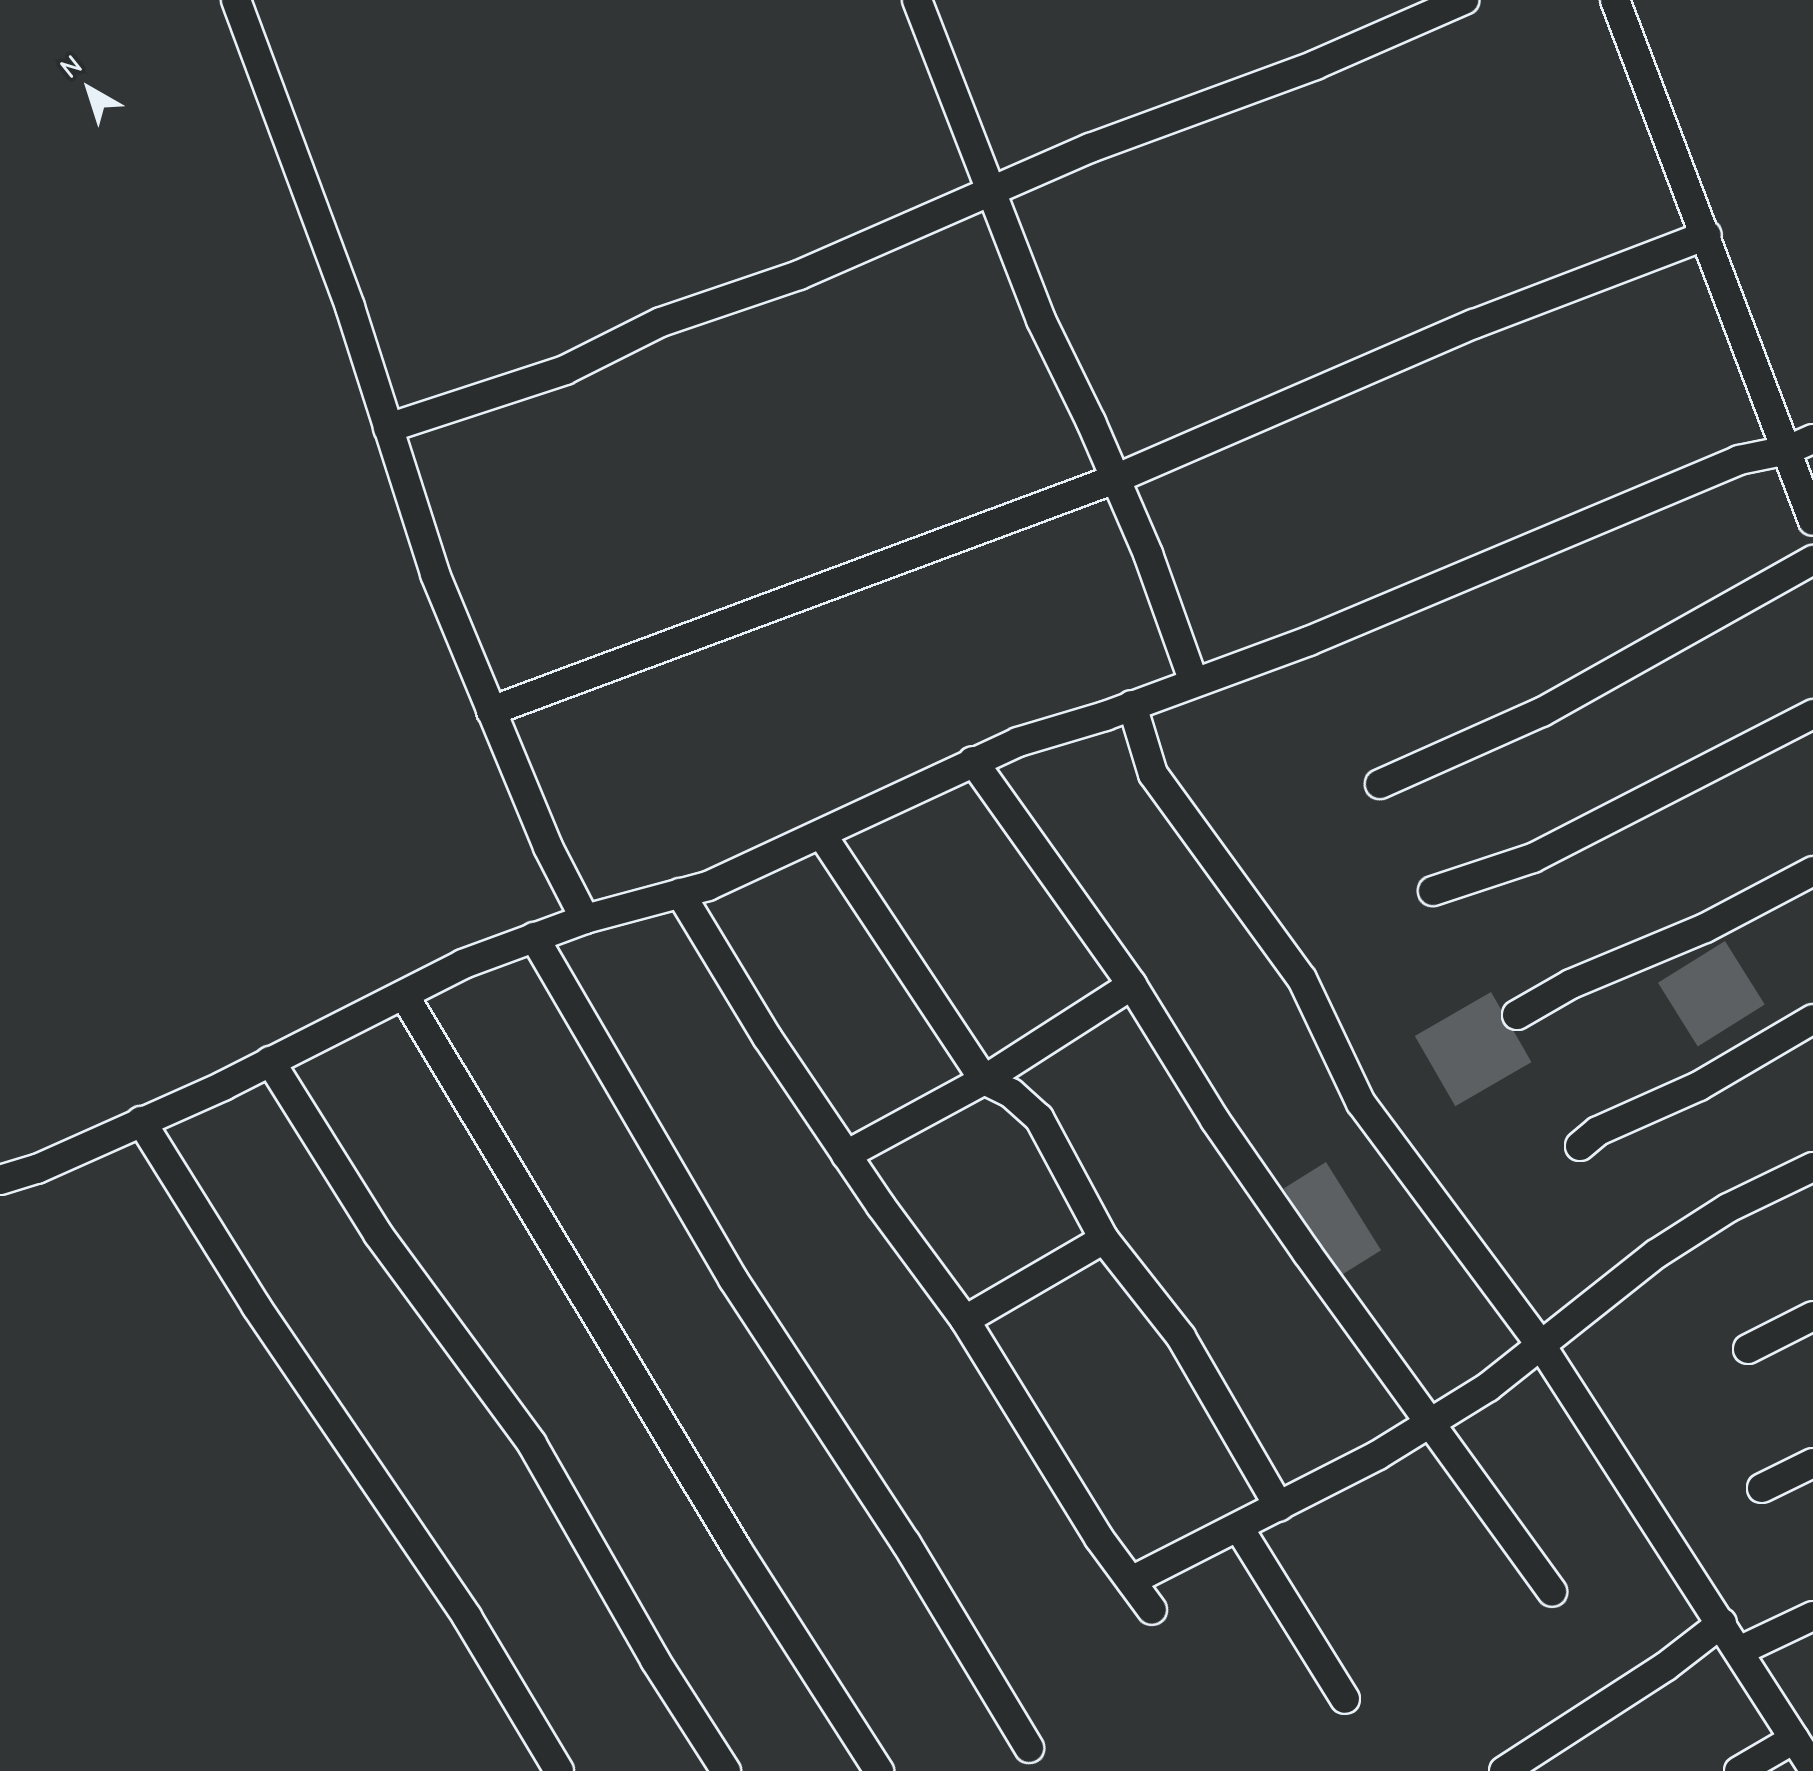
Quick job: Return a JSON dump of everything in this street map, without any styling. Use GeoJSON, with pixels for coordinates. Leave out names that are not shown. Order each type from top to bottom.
{"type":"FeatureCollection","features":[{"type":"Feature","properties":{"kind":"street"},"geometry":{"type":"LineString","coordinates":[[236,0],[350,307],[435,574],[548,847],[586,919]]}},
{"type":"Feature","properties":{"kind":"street"},"geometry":{"type":"LineString","coordinates":[[918,0],[1040,320],[1115,479],[1193,680]]}},
{"type":"Feature","properties":{"kind":"street"},"geometry":{"type":"LineString","coordinates":[[388,428],[565,370],[661,322],[799,275],[1090,148],[1316,66],[1464,0]]}},
{"type":"Feature","properties":{"kind":"street"},"geometry":{"type":"LineString","coordinates":[[1615,0],[1707,235],[1800,445],[1813,521]]}},
{"type":"Feature","properties":{"kind":"street"},"geometry":{"type":"LineString","coordinates":[[491,710],[1115,479],[1474,324],[1707,235]]}},
{"type":"Feature","properties":{"kind":"street"},"geometry":{"type":"LineString","coordinates":[[0,1180],[37,1168],[270,1062],[463,964],[586,919],[743,871],[973,761],[1406,603],[1739,460],[1800,445]]}},
{"type":"Feature","properties":{"kind":"street"},"geometry":{"type":"LineString","coordinates":[[1380,784],[1560,703],[1813,560]]}},
{"type":"Feature","properties":{"kind":"street"},"geometry":{"type":"LineString","coordinates":[[1132,705],[1153,774],[1302,979],[1361,1103],[1541,1345],[1813,1768]]}},
{"type":"Feature","properties":{"kind":"street"},"geometry":{"type":"LineString","coordinates":[[1433,891],[1533,858],[1813,714]]}},
{"type":"Feature","properties":{"kind":"street"},"geometry":{"type":"LineString","coordinates":[[973,761],[1132,985],[1215,1120],[1552,1592]]}},
{"type":"Feature","properties":{"kind":"street"},"geometry":{"type":"LineString","coordinates":[[822,835],[984,1080],[1010,1093],[1039,1118],[1104,1239],[1181,1337],[1279,1507]]}},
{"type":"Feature","properties":{"kind":"street"},"geometry":{"type":"LineString","coordinates":[[1517,1016],[1572,984],[1706,928],[1813,870]]}},
{"type":"Feature","properties":{"kind":"street"},"geometry":{"type":"LineString","coordinates":[[680,893],[767,1037],[965,1320],[1099,1538],[1152,1610]]}},
{"type":"Feature","properties":{"kind":"street"},"geometry":{"type":"LineString","coordinates":[[534,937],[733,1279],[906,1542],[1030,1748]]}},
{"type":"Feature","properties":{"kind":"street"},"geometry":{"type":"LineString","coordinates":[[846,1155],[984,1080],[1132,985]]}},
{"type":"Feature","properties":{"kind":"street"},"geometry":{"type":"LineString","coordinates":[[404,996],[737,1550],[879,1771]]}},
{"type":"Feature","properties":{"kind":"street"},"geometry":{"type":"LineString","coordinates":[[1580,1146],[1598,1131],[1699,1086],[1813,1019]]}},
{"type":"Feature","properties":{"kind":"street"},"geometry":{"type":"LineString","coordinates":[[270,1062],[378,1234],[532,1444],[655,1660],[726,1771]]}},
{"type":"Feature","properties":{"kind":"street"},"geometry":{"type":"LineString","coordinates":[[141,1121],[256,1306],[467,1616],[559,1771]]}},
{"type":"Feature","properties":{"kind":"street"},"geometry":{"type":"LineString","coordinates":[[1131,1581],[1279,1507],[1488,1387],[1656,1254],[1728,1208],[1813,1167]]}},
{"type":"Feature","properties":{"kind":"street"},"geometry":{"type":"LineString","coordinates":[[965,1320],[1104,1239]]}},
{"type":"Feature","properties":{"kind":"street"},"geometry":{"type":"LineString","coordinates":[[1748,1349],[1813,1316]]}},
{"type":"Feature","properties":{"kind":"street"},"geometry":{"type":"LineString","coordinates":[[1762,1488],[1813,1463]]}},
{"type":"Feature","properties":{"kind":"street"},"geometry":{"type":"LineString","coordinates":[[1239,1528],[1345,1699]]}},
{"type":"Feature","properties":{"kind":"street"},"geometry":{"type":"LineString","coordinates":[[1739,1651],[1813,1616]]}},
{"type":"Feature","properties":{"kind":"street"},"geometry":{"type":"LineString","coordinates":[[1504,1771],[1665,1667],[1722,1623]]}},
{"type":"Feature","properties":{"kind":"street"},"geometry":{"type":"LineString","coordinates":[[1739,1771],[1794,1739]]}},
{"type":"Feature","properties":{"kind":"building"},"geometry":{"type":"Polygon","coordinates":[[[1725,941],[1765,1005],[1698,1046],[1658,983],[1725,941]]]}},
{"type":"Feature","properties":{"kind":"building"},"geometry":{"type":"Polygon","coordinates":[[[1491,992],[1532,1062],[1455,1106],[1415,1036],[1491,992]]]}},
{"type":"Feature","properties":{"kind":"building"},"geometry":{"type":"Polygon","coordinates":[[[1326,1162],[1381,1250],[1339,1277],[1284,1188],[1326,1162]]]}}]}
